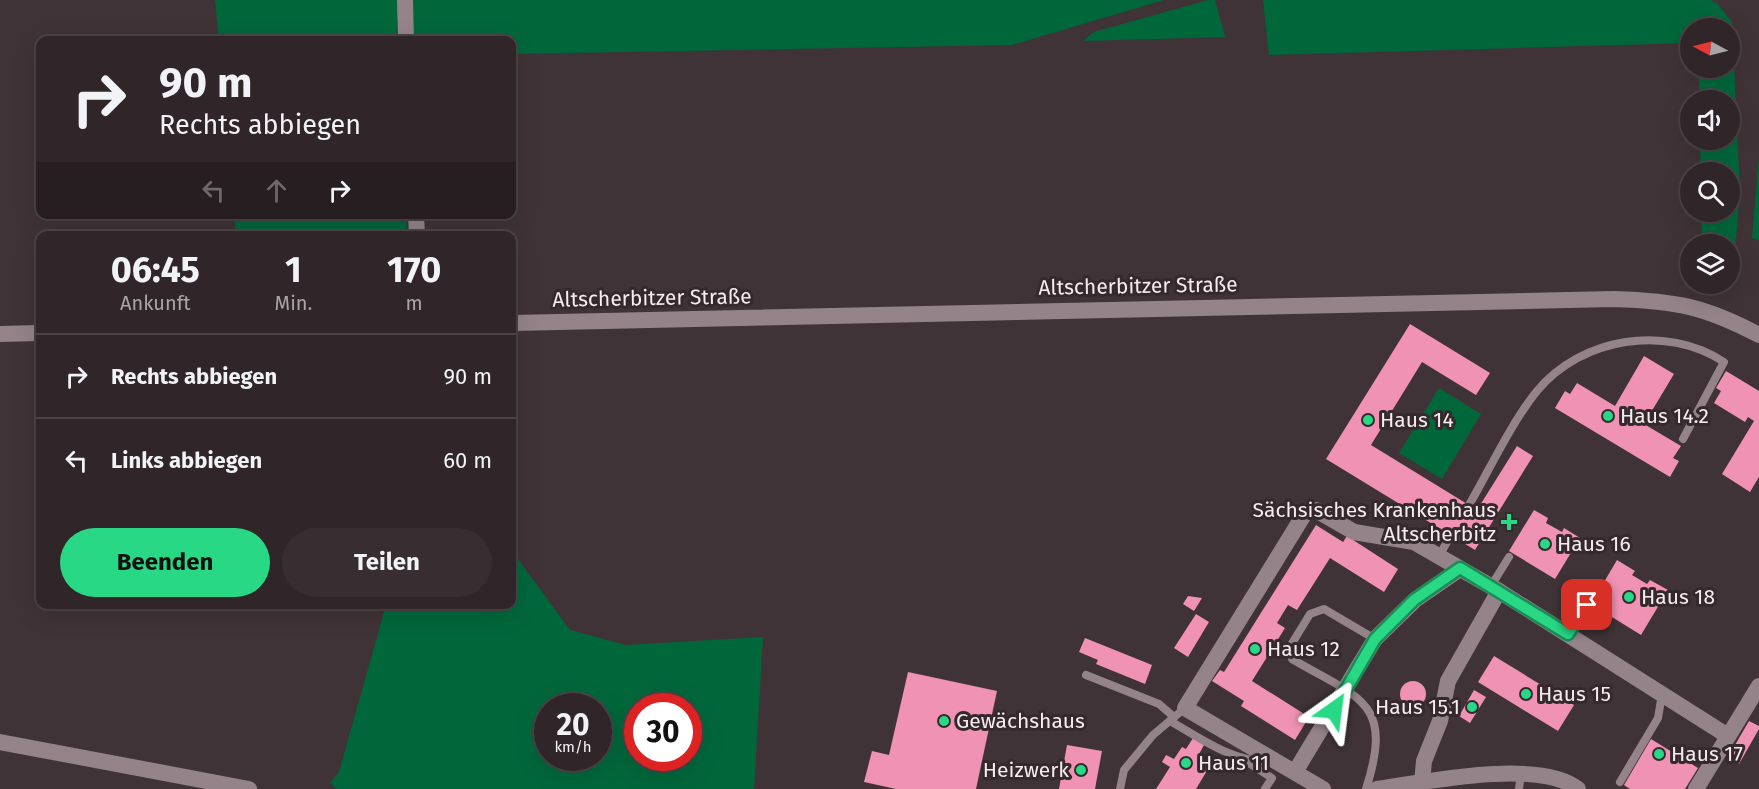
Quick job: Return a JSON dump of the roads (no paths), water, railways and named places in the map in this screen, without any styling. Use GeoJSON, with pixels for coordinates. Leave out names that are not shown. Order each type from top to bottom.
{"type":"FeatureCollection","features":[{"type":"Feature","properties":{"kind":"street"},"geometry":{"type":"LineString","coordinates":[[405,0],[406,36]]}},
{"type":"Feature","properties":{"kind":"street","name":"Altscherbitzer Straße"},"geometry":{"type":"LineString","coordinates":[[516,323],[1614,299],[1666,300],[1698,308],[1739,324],[1759,335]]}},
{"type":"Feature","properties":{"kind":"street"},"geometry":{"type":"LineString","coordinates":[[0,334],[36,333]]}},
{"type":"Feature","properties":{"kind":"street"},"geometry":{"type":"LineString","coordinates":[[1323,789],[1279,763],[1176,715],[1305,513],[1316,510],[1367,536],[1414,542],[1495,588],[1728,736]]}},
{"type":"Feature","properties":{"kind":"street"},"geometry":{"type":"LineString","coordinates":[[1295,772],[1375,639],[1414,600],[1460,568]]}},
{"type":"Feature","properties":{"kind":"street"},"geometry":{"type":"LineString","coordinates":[[1422,783],[1424,761],[1440,721],[1448,681],[1495,588]]}},
{"type":"Feature","properties":{"kind":"street"},"geometry":{"type":"LineString","coordinates":[[1696,789],[1759,686]]}},
{"type":"Feature","properties":{"kind":"street"},"geometry":{"type":"LineString","coordinates":[[0,742],[249,789]]}},
{"type":"Feature","properties":{"kind":"street"},"geometry":{"type":"LineString","coordinates":[[1377,789],[1422,783],[1520,781],[1570,783],[1578,789]]}},
{"type":"Feature","properties":{"kind":"lane"},"geometry":{"type":"LineString","coordinates":[[1469,505],[1537,391],[1577,358],[1607,345],[1634,340],[1660,340],[1686,344],[1712,354],[1724,362],[1683,439]]}},
{"type":"Feature","properties":{"kind":"lane"},"geometry":{"type":"LineString","coordinates":[[1439,556],[1451,536]]}},
{"type":"Feature","properties":{"kind":"lane"},"geometry":{"type":"LineString","coordinates":[[1495,588],[1509,557]]}},
{"type":"Feature","properties":{"kind":"lane"},"geometry":{"type":"LineString","coordinates":[[1568,634],[1587,605]]}},
{"type":"Feature","properties":{"kind":"lane"},"geometry":{"type":"LineString","coordinates":[[1366,789],[1376,748],[1375,720],[1365,703],[1292,659],[1291,645],[1310,614],[1324,609],[1375,639]]}},
{"type":"Feature","properties":{"kind":"lane"},"geometry":{"type":"LineString","coordinates":[[1086,675],[1159,704],[1225,753],[1247,761],[1272,778],[1266,789]]}},
{"type":"Feature","properties":{"kind":"lane"},"geometry":{"type":"LineString","coordinates":[[1620,782],[1658,718],[1662,694]]}},
{"type":"Feature","properties":{"kind":"lane"},"geometry":{"type":"LineString","coordinates":[[1119,789],[1124,770],[1153,735],[1176,715]]}},
{"type":"Feature","properties":{"kind":"lane"},"geometry":{"type":"LineString","coordinates":[[1247,761],[1279,763]]}},
{"type":"Feature","properties":{"kind":"place","name":"Haus 14.2"},"geometry":{"type":"Point","coordinates":[1608,416]}},
{"type":"Feature","properties":{"kind":"place","name":"Haus 14"},"geometry":{"type":"Point","coordinates":[1368,420]}},
{"type":"Feature","properties":{"kind":"place","name":"Sächsisches Krankenhaus Altscherbitz"},"geometry":{"type":"Point","coordinates":[1509,522]}},
{"type":"Feature","properties":{"kind":"place","name":"Haus 16"},"geometry":{"type":"Point","coordinates":[1545,544]}},
{"type":"Feature","properties":{"kind":"place","name":"Haus 18"},"geometry":{"type":"Point","coordinates":[1629,597]}},
{"type":"Feature","properties":{"kind":"place","name":"Haus 12"},"geometry":{"type":"Point","coordinates":[1255,649]}},
{"type":"Feature","properties":{"kind":"place","name":"Haus 15"},"geometry":{"type":"Point","coordinates":[1526,694]}},
{"type":"Feature","properties":{"kind":"place","name":"Haus 15.1"},"geometry":{"type":"Point","coordinates":[1472,707]}},
{"type":"Feature","properties":{"kind":"place","name":"Gewächshaus"},"geometry":{"type":"Point","coordinates":[944,721]}},
{"type":"Feature","properties":{"kind":"place","name":"Haus 17"},"geometry":{"type":"Point","coordinates":[1659,754]}},
{"type":"Feature","properties":{"kind":"place","name":"Haus 11"},"geometry":{"type":"Point","coordinates":[1186,763]}},
{"type":"Feature","properties":{"kind":"place","name":"Heizwerk"},"geometry":{"type":"Point","coordinates":[1081,770]}}]}
